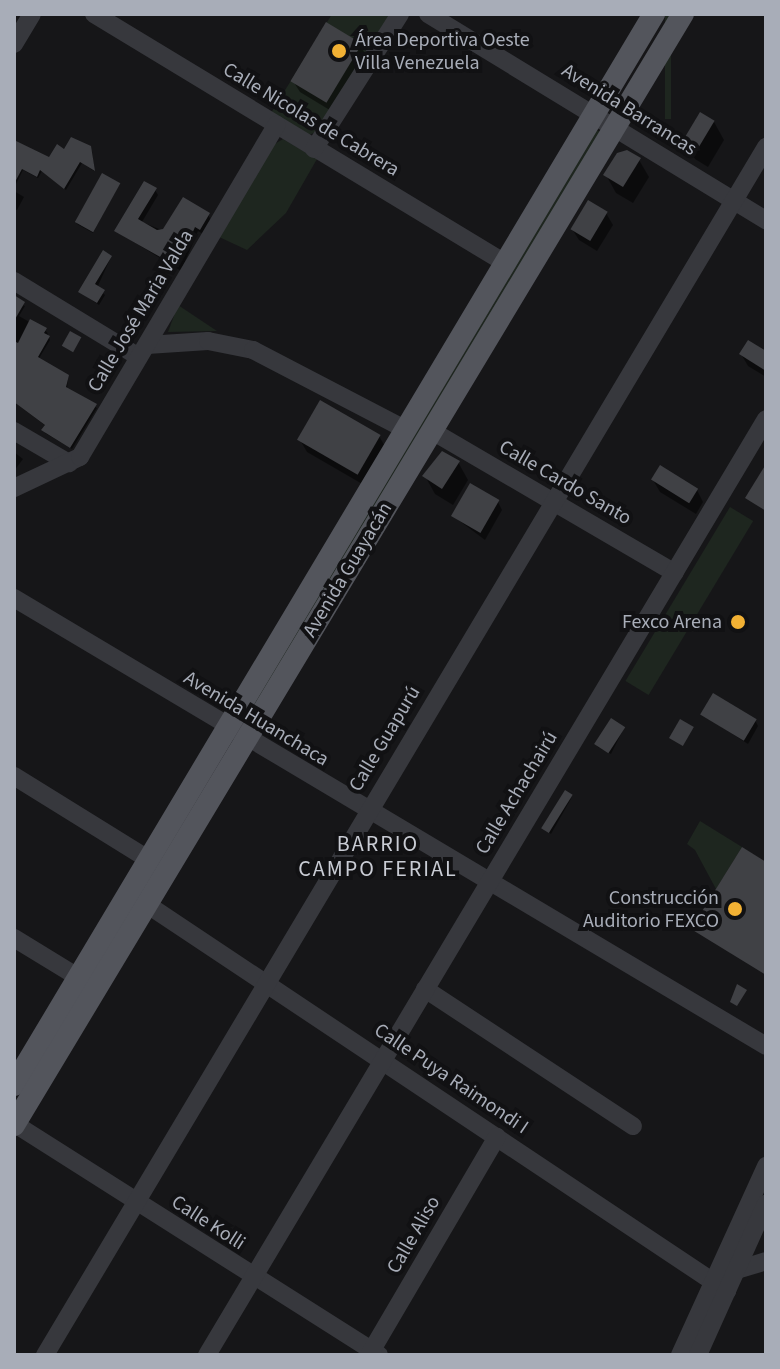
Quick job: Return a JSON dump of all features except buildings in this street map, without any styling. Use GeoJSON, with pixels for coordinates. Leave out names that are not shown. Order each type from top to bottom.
{"type":"FeatureCollection","features":[{"type":"Feature","properties":{"kind":"main road","name":"Avenida Guayacán"},"geometry":{"type":"LineString","coordinates":[[14,1085],[654,14]]}},
{"type":"Feature","properties":{"kind":"main road","name":"Avenida Guayacán"},"geometry":{"type":"LineString","coordinates":[[14,1124],[683,14]]}},
{"type":"Feature","properties":{"kind":"street"},"geometry":{"type":"LineString","coordinates":[[14,44],[32,14]]}},
{"type":"Feature","properties":{"kind":"street","name":"Calle Nicolas de Cabrera"},"geometry":{"type":"LineString","coordinates":[[94,14],[505,263]]}},
{"type":"Feature","properties":{"kind":"street"},"geometry":{"type":"LineString","coordinates":[[314,149],[400,14]]}},
{"type":"Feature","properties":{"kind":"street","name":"Avenida Barrancas"},"geometry":{"type":"LineString","coordinates":[[428,14],[766,220]]}},
{"type":"Feature","properties":{"kind":"street","name":"Calle José Maria Valda"},"geometry":{"type":"LineString","coordinates":[[14,488],[80,457],[276,125]]}},
{"type":"Feature","properties":{"kind":"street","name":"Calle Guapurú"},"geometry":{"type":"LineString","coordinates":[[45,1355],[138,1204],[367,812],[766,147]]}},
{"type":"Feature","properties":{"kind":"street"},"geometry":{"type":"LineString","coordinates":[[14,281],[143,351],[208,341],[253,350],[405,429]]}},
{"type":"Feature","properties":{"kind":"street","name":"Calle Achachairú"},"geometry":{"type":"LineString","coordinates":[[207,1355],[766,419]]}},
{"type":"Feature","properties":{"kind":"street"},"geometry":{"type":"LineString","coordinates":[[14,431],[69,463]]}},
{"type":"Feature","properties":{"kind":"street","name":"Calle Cardo Santo"},"geometry":{"type":"LineString","coordinates":[[432,431],[675,573]]}},
{"type":"Feature","properties":{"kind":"street","name":"Avenida Huanchaca"},"geometry":{"type":"LineString","coordinates":[[14,598],[367,812],[766,1046]]}},
{"type":"Feature","properties":{"kind":"street"},"geometry":{"type":"LineString","coordinates":[[14,776],[148,859]]}},
{"type":"Feature","properties":{"kind":"street","name":"Calle Puya Raimondi I"},"geometry":{"type":"LineString","coordinates":[[148,905],[384,1059],[720,1287]]}},
{"type":"Feature","properties":{"kind":"street"},"geometry":{"type":"LineString","coordinates":[[14,938],[78,977]]}},
{"type":"Feature","properties":{"kind":"street"},"geometry":{"type":"LineString","coordinates":[[425,989],[633,1126]]}},
{"type":"Feature","properties":{"kind":"street","name":"Calle Kolli"},"geometry":{"type":"LineString","coordinates":[[14,1124],[373,1353]]}},
{"type":"Feature","properties":{"kind":"street","name":"Calle Aliso"},"geometry":{"type":"LineString","coordinates":[[373,1353],[497,1137]]}},
{"type":"Feature","properties":{"kind":"street"},"geometry":{"type":"LineString","coordinates":[[698,1355],[766,1166]]}},
{"type":"Feature","properties":{"kind":"street"},"geometry":{"type":"LineString","coordinates":[[680,1355],[720,1287],[737,1270],[766,1204]]}},
{"type":"Feature","properties":{"kind":"street"},"geometry":{"type":"LineString","coordinates":[[737,1270],[766,1261]]}},
{"type":"Feature","properties":{"kind":"shaded area","name":"Área Deportiva Oeste Villa Venezuela"},"geometry":{"type":"Polygon","coordinates":[[[332,14],[393,14],[316,132],[309,135],[271,113],[332,14]]]}},
{"type":"Feature","properties":{"kind":"shaded area"},"geometry":{"type":"Polygon","coordinates":[[[665,14],[671,14],[671,119],[665,119],[665,14]]]}},
{"type":"Feature","properties":{"kind":"shaded area"},"geometry":{"type":"Polygon","coordinates":[[[595,129],[600,132],[253,711],[247,707],[595,129]]]}},
{"type":"Feature","properties":{"kind":"shaded area"},"geometry":{"type":"Polygon","coordinates":[[[283,139],[317,159],[286,213],[247,250],[217,236],[273,145],[283,139]]]}},
{"type":"Feature","properties":{"kind":"shaded area"},"geometry":{"type":"Polygon","coordinates":[[[178,305],[217,331],[168,332],[178,305]]]}},
{"type":"Feature","properties":{"kind":"shaded area"},"geometry":{"type":"Polygon","coordinates":[[[730,507],[753,521],[649,695],[625,681],[730,507]]]}},
{"type":"Feature","properties":{"kind":"shaded area"},"geometry":{"type":"Polygon","coordinates":[[[700,821],[742,847],[716,889],[695,850],[687,844],[700,821]]]}},
{"type":"Feature","properties":{"kind":"place","name":"Área Deportiva Oeste Villa Venezuela"},"geometry":{"type":"Point","coordinates":[339,51]}},
{"type":"Feature","properties":{"kind":"place","name":"Fexco Arena"},"geometry":{"type":"Point","coordinates":[738,622]}},
{"type":"Feature","properties":{"kind":"place","name":"Construcción Auditorio FEXCO"},"geometry":{"type":"Point","coordinates":[735,909]}},
{"type":"Feature","properties":{"kind":"district","name":"BARRIO CAMPO FERIAL"},"geometry":{"type":"Point","coordinates":[378,856]}}]}
